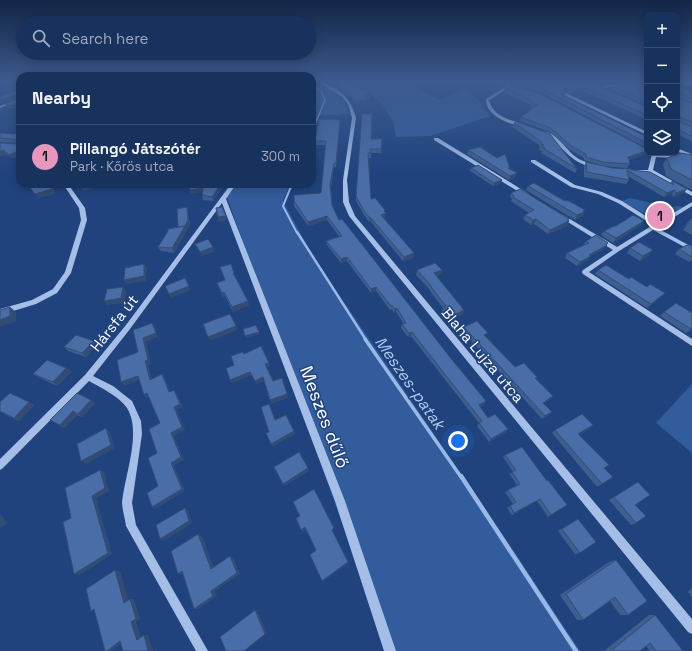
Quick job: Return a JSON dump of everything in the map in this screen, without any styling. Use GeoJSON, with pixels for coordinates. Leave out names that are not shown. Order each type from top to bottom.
{"type":"FeatureCollection","features":[{"type":"Feature","properties":{"kind":"street","name":"Blaha Lujza utca"},"geometry":{"type":"LineString","coordinates":[[353,112],[354,118],[345,180],[346,202],[352,216],[692,628]]}},
{"type":"Feature","properties":{"kind":"street"},"geometry":{"type":"LineString","coordinates":[[492,112],[506,120],[528,127]]}},
{"type":"Feature","properties":{"kind":"street"},"geometry":{"type":"LineString","coordinates":[[603,112],[644,133]]}},
{"type":"Feature","properties":{"kind":"street"},"geometry":{"type":"LineString","coordinates":[[542,132],[557,140],[573,158],[583,163],[598,167]]}},
{"type":"Feature","properties":{"kind":"street"},"geometry":{"type":"LineString","coordinates":[[436,139],[529,196]]}},
{"type":"Feature","properties":{"kind":"street"},"geometry":{"type":"LineString","coordinates":[[680,151],[692,157]]}},
{"type":"Feature","properties":{"kind":"street"},"geometry":{"type":"LineString","coordinates":[[650,171],[652,156]]}},
{"type":"Feature","properties":{"kind":"street"},"geometry":{"type":"LineString","coordinates":[[679,156],[692,157]]}},
{"type":"Feature","properties":{"kind":"street"},"geometry":{"type":"LineString","coordinates":[[532,161],[573,186],[620,202],[655,227],[692,249]]}},
{"type":"Feature","properties":{"kind":"street"},"geometry":{"type":"LineString","coordinates":[[628,171],[650,171],[692,194]]}},
{"type":"Feature","properties":{"kind":"street"},"geometry":{"type":"LineString","coordinates":[[0,312],[34,302],[55,291],[68,273],[84,220],[82,208],[68,188]]}},
{"type":"Feature","properties":{"kind":"street","name":"Hársfa út"},"geometry":{"type":"LineString","coordinates":[[0,465],[88,377],[128,327],[231,188]]}},
{"type":"Feature","properties":{"kind":"street","name":"Meszes dűlő"},"geometry":{"type":"LineString","coordinates":[[223,198],[340,501],[390,651]]}},
{"type":"Feature","properties":{"kind":"street"},"geometry":{"type":"LineString","coordinates":[[692,204],[617,250],[585,272],[692,342]]}},
{"type":"Feature","properties":{"kind":"street"},"geometry":{"type":"LineString","coordinates":[[556,213],[617,250]]}},
{"type":"Feature","properties":{"kind":"street"},"geometry":{"type":"LineString","coordinates":[[88,377],[110,388],[129,404],[138,421],[138,434],[127,503],[130,526],[202,651]]}},
{"type":"Feature","properties":{"kind":"shaded area"},"geometry":{"type":"Polygon","coordinates":[[[316,112],[348,112],[349,114],[317,116],[316,118],[316,112]]]}},
{"type":"Feature","properties":{"kind":"shaded area"},"geometry":{"type":"Polygon","coordinates":[[[388,112],[487,112],[490,116],[431,136],[396,137],[391,118],[388,112]]]}},
{"type":"Feature","properties":{"kind":"shaded area"},"geometry":{"type":"Polygon","coordinates":[[[233,188],[288,188],[283,201],[312,255],[580,651],[387,651],[227,197],[233,188]]]}},
{"type":"Feature","properties":{"kind":"shaded area"},"geometry":{"type":"Polygon","coordinates":[[[630,198],[669,207],[679,206],[685,208],[661,223],[622,201],[630,198]]]}},
{"type":"Feature","properties":{"kind":"shaded area"},"geometry":{"type":"Polygon","coordinates":[[[692,384],[692,453],[656,423],[692,384]]]}},
{"type":"Feature","properties":{"kind":"building"},"geometry":{"type":"Polygon","coordinates":[[[527,112],[576,112],[644,147],[644,152],[628,157],[630,164],[603,162],[586,157],[586,154],[570,145],[551,128],[521,117],[527,112]]]}},
{"type":"Feature","properties":{"kind":"building"},"geometry":{"type":"Polygon","coordinates":[[[588,112],[597,112],[644,136],[644,141],[588,112]]]}},
{"type":"Feature","properties":{"kind":"building"},"geometry":{"type":"Polygon","coordinates":[[[680,112],[692,112],[692,122],[680,117],[680,112]]]}},
{"type":"Feature","properties":{"kind":"building"},"geometry":{"type":"Polygon","coordinates":[[[362,114],[372,114],[371,139],[382,139],[381,149],[370,149],[371,153],[368,153],[371,199],[375,198],[385,210],[384,211],[386,213],[381,215],[414,253],[404,257],[364,211],[356,196],[362,114]]]}},
{"type":"Feature","properties":{"kind":"building"},"geometry":{"type":"Polygon","coordinates":[[[319,119],[340,120],[336,163],[334,163],[330,185],[332,205],[339,220],[342,219],[486,401],[479,405],[488,418],[495,414],[508,429],[491,439],[479,423],[482,421],[412,332],[409,333],[402,324],[406,323],[397,308],[395,309],[392,305],[391,306],[376,287],[371,289],[347,257],[341,259],[326,241],[342,236],[327,216],[308,222],[294,201],[294,195],[321,193],[326,141],[316,141],[319,119]]]}},
{"type":"Feature","properties":{"kind":"building"},"geometry":{"type":"Polygon","coordinates":[[[516,121],[550,134],[577,169],[543,148],[545,148],[541,145],[544,145],[540,143],[542,142],[514,123],[516,121]]]}},
{"type":"Feature","properties":{"kind":"building"},"geometry":{"type":"Polygon","coordinates":[[[680,122],[692,127],[692,136],[680,130],[680,122]]]}},
{"type":"Feature","properties":{"kind":"building"},"geometry":{"type":"Polygon","coordinates":[[[0,133],[16,133],[16,140],[0,138],[0,133]]]}},
{"type":"Feature","properties":{"kind":"building"},"geometry":{"type":"Polygon","coordinates":[[[0,143],[16,144],[16,152],[9,155],[4,150],[0,151],[0,143]]]}},
{"type":"Feature","properties":{"kind":"building"},"geometry":{"type":"Polygon","coordinates":[[[480,147],[497,158],[505,154],[510,168],[508,168],[517,173],[510,176],[468,150],[480,147]]]}},
{"type":"Feature","properties":{"kind":"building"},"geometry":{"type":"Polygon","coordinates":[[[680,153],[692,155],[692,180],[671,169],[667,158],[680,156],[680,153]]]}},
{"type":"Feature","properties":{"kind":"building"},"geometry":{"type":"Polygon","coordinates":[[[586,162],[612,168],[650,172],[674,185],[672,181],[687,189],[676,193],[675,190],[667,193],[627,170],[629,180],[587,172],[586,162]]]}},
{"type":"Feature","properties":{"kind":"building"},"geometry":{"type":"Polygon","coordinates":[[[478,165],[502,180],[494,183],[471,168],[478,165]]]}},
{"type":"Feature","properties":{"kind":"building"},"geometry":{"type":"Polygon","coordinates":[[[534,183],[563,200],[569,201],[585,210],[583,211],[584,212],[577,215],[528,186],[534,183]]]}},
{"type":"Feature","properties":{"kind":"building"},"geometry":{"type":"Polygon","coordinates":[[[30,188],[52,188],[52,189],[35,194],[30,188]]]}},
{"type":"Feature","properties":{"kind":"building"},"geometry":{"type":"Polygon","coordinates":[[[190,188],[203,188],[190,190],[190,188]]]}},
{"type":"Feature","properties":{"kind":"building"},"geometry":{"type":"Polygon","coordinates":[[[203,188],[218,188],[212,197],[202,195],[203,188]]]}},
{"type":"Feature","properties":{"kind":"building"},"geometry":{"type":"Polygon","coordinates":[[[520,189],[569,219],[567,220],[569,221],[550,230],[536,219],[533,220],[525,215],[534,210],[513,197],[514,196],[511,193],[520,189]]]}},
{"type":"Feature","properties":{"kind":"building"},"geometry":{"type":"Polygon","coordinates":[[[187,207],[188,220],[185,226],[178,227],[177,209],[187,207]]]}},
{"type":"Feature","properties":{"kind":"building"},"geometry":{"type":"Polygon","coordinates":[[[222,207],[226,216],[218,217],[216,208],[222,207]]]}},
{"type":"Feature","properties":{"kind":"building"},"geometry":{"type":"Polygon","coordinates":[[[633,215],[644,221],[616,238],[604,231],[616,226],[633,215]]]}},
{"type":"Feature","properties":{"kind":"building"},"geometry":{"type":"Polygon","coordinates":[[[185,226],[172,248],[158,247],[168,229],[185,226]]]}},
{"type":"Feature","properties":{"kind":"building"},"geometry":{"type":"Polygon","coordinates":[[[596,235],[608,243],[589,255],[591,256],[580,262],[567,253],[589,243],[586,241],[596,235]]]}},
{"type":"Feature","properties":{"kind":"building"},"geometry":{"type":"Polygon","coordinates":[[[208,239],[213,247],[200,252],[195,244],[208,239]]]}},
{"type":"Feature","properties":{"kind":"building"},"geometry":{"type":"Polygon","coordinates":[[[639,242],[653,250],[643,256],[630,248],[639,242]]]}},
{"type":"Feature","properties":{"kind":"building"},"geometry":{"type":"Polygon","coordinates":[[[687,245],[692,248],[692,257],[679,249],[687,245]]]}},
{"type":"Feature","properties":{"kind":"building"},"geometry":{"type":"Polygon","coordinates":[[[435,263],[442,270],[434,273],[464,310],[452,316],[444,307],[446,306],[432,287],[417,270],[435,263]]]}},
{"type":"Feature","properties":{"kind":"building"},"geometry":{"type":"Polygon","coordinates":[[[144,264],[144,276],[124,280],[125,268],[144,264]]]}},
{"type":"Feature","properties":{"kind":"building"},"geometry":{"type":"Polygon","coordinates":[[[231,264],[233,273],[248,301],[232,307],[217,283],[225,280],[220,267],[231,264]]]}},
{"type":"Feature","properties":{"kind":"building"},"geometry":{"type":"Polygon","coordinates":[[[606,265],[629,279],[631,277],[647,287],[650,284],[665,293],[651,304],[598,270],[606,265]]]}},
{"type":"Feature","properties":{"kind":"building"},"geometry":{"type":"Polygon","coordinates":[[[185,278],[189,286],[169,294],[165,286],[185,278]]]}},
{"type":"Feature","properties":{"kind":"building"},"geometry":{"type":"Polygon","coordinates":[[[123,287],[121,298],[104,301],[107,289],[123,287]]]}},
{"type":"Feature","properties":{"kind":"building"},"geometry":{"type":"Polygon","coordinates":[[[676,303],[692,313],[692,329],[664,312],[676,303]]]}},
{"type":"Feature","properties":{"kind":"building"},"geometry":{"type":"Polygon","coordinates":[[[10,307],[10,316],[0,320],[0,310],[10,307]]]}},
{"type":"Feature","properties":{"kind":"building"},"geometry":{"type":"Polygon","coordinates":[[[230,314],[236,326],[208,337],[203,324],[230,314]]]}},
{"type":"Feature","properties":{"kind":"building"},"geometry":{"type":"Polygon","coordinates":[[[477,321],[488,333],[484,335],[515,367],[524,363],[537,377],[535,378],[553,396],[543,403],[552,412],[545,416],[464,327],[477,321]]]}},
{"type":"Feature","properties":{"kind":"building"},"geometry":{"type":"Polygon","coordinates":[[[152,323],[156,333],[143,338],[148,360],[145,361],[150,380],[162,374],[169,392],[174,390],[180,404],[174,407],[182,427],[171,433],[181,457],[171,463],[182,489],[152,507],[147,493],[158,486],[148,458],[157,453],[149,429],[160,423],[147,393],[144,395],[138,376],[121,382],[117,360],[138,352],[133,330],[152,323]]]}},
{"type":"Feature","properties":{"kind":"building"},"geometry":{"type":"Polygon","coordinates":[[[256,325],[259,332],[245,336],[243,329],[256,325]]]}},
{"type":"Feature","properties":{"kind":"building"},"geometry":{"type":"Polygon","coordinates":[[[76,335],[94,341],[82,353],[64,347],[76,335]]]}},
{"type":"Feature","properties":{"kind":"building"},"geometry":{"type":"Polygon","coordinates":[[[261,346],[269,363],[265,364],[273,381],[282,378],[287,394],[270,400],[263,377],[255,381],[250,372],[230,380],[226,368],[234,365],[231,356],[243,352],[244,354],[261,346]]]}},
{"type":"Feature","properties":{"kind":"building"},"geometry":{"type":"Polygon","coordinates":[[[47,360],[66,368],[53,382],[33,374],[47,360]]]}},
{"type":"Feature","properties":{"kind":"building"},"geometry":{"type":"Polygon","coordinates":[[[10,393],[29,402],[14,418],[0,411],[0,402],[10,393]]]}},
{"type":"Feature","properties":{"kind":"building"},"geometry":{"type":"Polygon","coordinates":[[[77,393],[91,400],[78,414],[73,411],[60,425],[50,420],[77,393]]]}},
{"type":"Feature","properties":{"kind":"building"},"geometry":{"type":"Polygon","coordinates":[[[269,404],[275,420],[286,415],[294,431],[271,444],[266,433],[269,432],[261,407],[269,404]]]}},
{"type":"Feature","properties":{"kind":"building"},"geometry":{"type":"Polygon","coordinates":[[[582,414],[593,425],[578,434],[609,465],[604,468],[613,477],[602,484],[555,430],[582,414]]]}},
{"type":"Feature","properties":{"kind":"building"},"geometry":{"type":"Polygon","coordinates":[[[106,428],[111,445],[81,461],[77,444],[106,428]]]}},
{"type":"Feature","properties":{"kind":"building"},"geometry":{"type":"Polygon","coordinates":[[[522,447],[567,505],[551,515],[540,499],[514,513],[510,506],[516,502],[508,490],[520,484],[512,472],[516,470],[505,455],[522,447]]]}},
{"type":"Feature","properties":{"kind":"building"},"geometry":{"type":"Polygon","coordinates":[[[299,452],[308,468],[283,484],[274,467],[299,452]]]}},
{"type":"Feature","properties":{"kind":"building"},"geometry":{"type":"Polygon","coordinates":[[[100,470],[105,488],[92,496],[108,553],[74,574],[63,522],[71,518],[65,488],[100,470]]]}},
{"type":"Feature","properties":{"kind":"building"},"geometry":{"type":"Polygon","coordinates":[[[638,482],[650,495],[635,505],[646,516],[636,523],[614,497],[638,482]]]}},
{"type":"Feature","properties":{"kind":"building"},"geometry":{"type":"Polygon","coordinates":[[[314,489],[334,528],[332,530],[348,562],[322,581],[310,555],[316,550],[305,527],[301,530],[296,518],[300,516],[293,502],[314,489]]]}},
{"type":"Feature","properties":{"kind":"building"},"geometry":{"type":"Polygon","coordinates":[[[185,508],[189,521],[160,539],[156,525],[185,508]]]}},
{"type":"Feature","properties":{"kind":"building"},"geometry":{"type":"Polygon","coordinates":[[[578,519],[596,542],[580,553],[562,529],[578,519]]]}},
{"type":"Feature","properties":{"kind":"building"},"geometry":{"type":"Polygon","coordinates":[[[198,534],[211,569],[230,556],[237,573],[211,591],[213,596],[194,609],[182,571],[178,574],[171,551],[198,534]]]}},
{"type":"Feature","properties":{"kind":"building"},"geometry":{"type":"Polygon","coordinates":[[[616,560],[647,601],[628,615],[615,597],[583,620],[566,594],[616,560]]]}},
{"type":"Feature","properties":{"kind":"building"},"geometry":{"type":"Polygon","coordinates":[[[115,570],[124,603],[130,599],[136,619],[131,622],[137,640],[144,635],[148,651],[123,651],[120,641],[105,651],[94,609],[91,611],[86,589],[115,570]]]}},
{"type":"Feature","properties":{"kind":"building"},"geometry":{"type":"Polygon","coordinates":[[[255,610],[265,634],[244,651],[226,651],[220,637],[255,610]]]}},
{"type":"Feature","properties":{"kind":"building"},"geometry":{"type":"Polygon","coordinates":[[[655,615],[683,651],[656,651],[650,643],[640,651],[611,651],[655,615]]]}},
{"type":"Feature","properties":{"kind":"waterway","name":"Meszes-patak"},"geometry":{"type":"LineString","coordinates":[[316,122],[320,112]]}},
{"type":"Feature","properties":{"kind":"waterway","name":"Meszes-patak"},"geometry":{"type":"LineString","coordinates":[[290,188],[283,206],[297,233]]}},
{"type":"Feature","properties":{"kind":"waterway","name":"Meszes-patak"},"geometry":{"type":"LineString","coordinates":[[297,232],[366,340]]}},
{"type":"Feature","properties":{"kind":"waterway","name":"Meszes-patak"},"geometry":{"type":"LineString","coordinates":[[365,339],[461,477]]}},
{"type":"Feature","properties":{"kind":"waterway","name":"Meszes-patak"},"geometry":{"type":"LineString","coordinates":[[461,476],[576,651]]}},
{"type":"Feature","properties":{"kind":"place","name":"Pillangó Játszótér"},"geometry":{"type":"Point","coordinates":[660,216]}}]}
